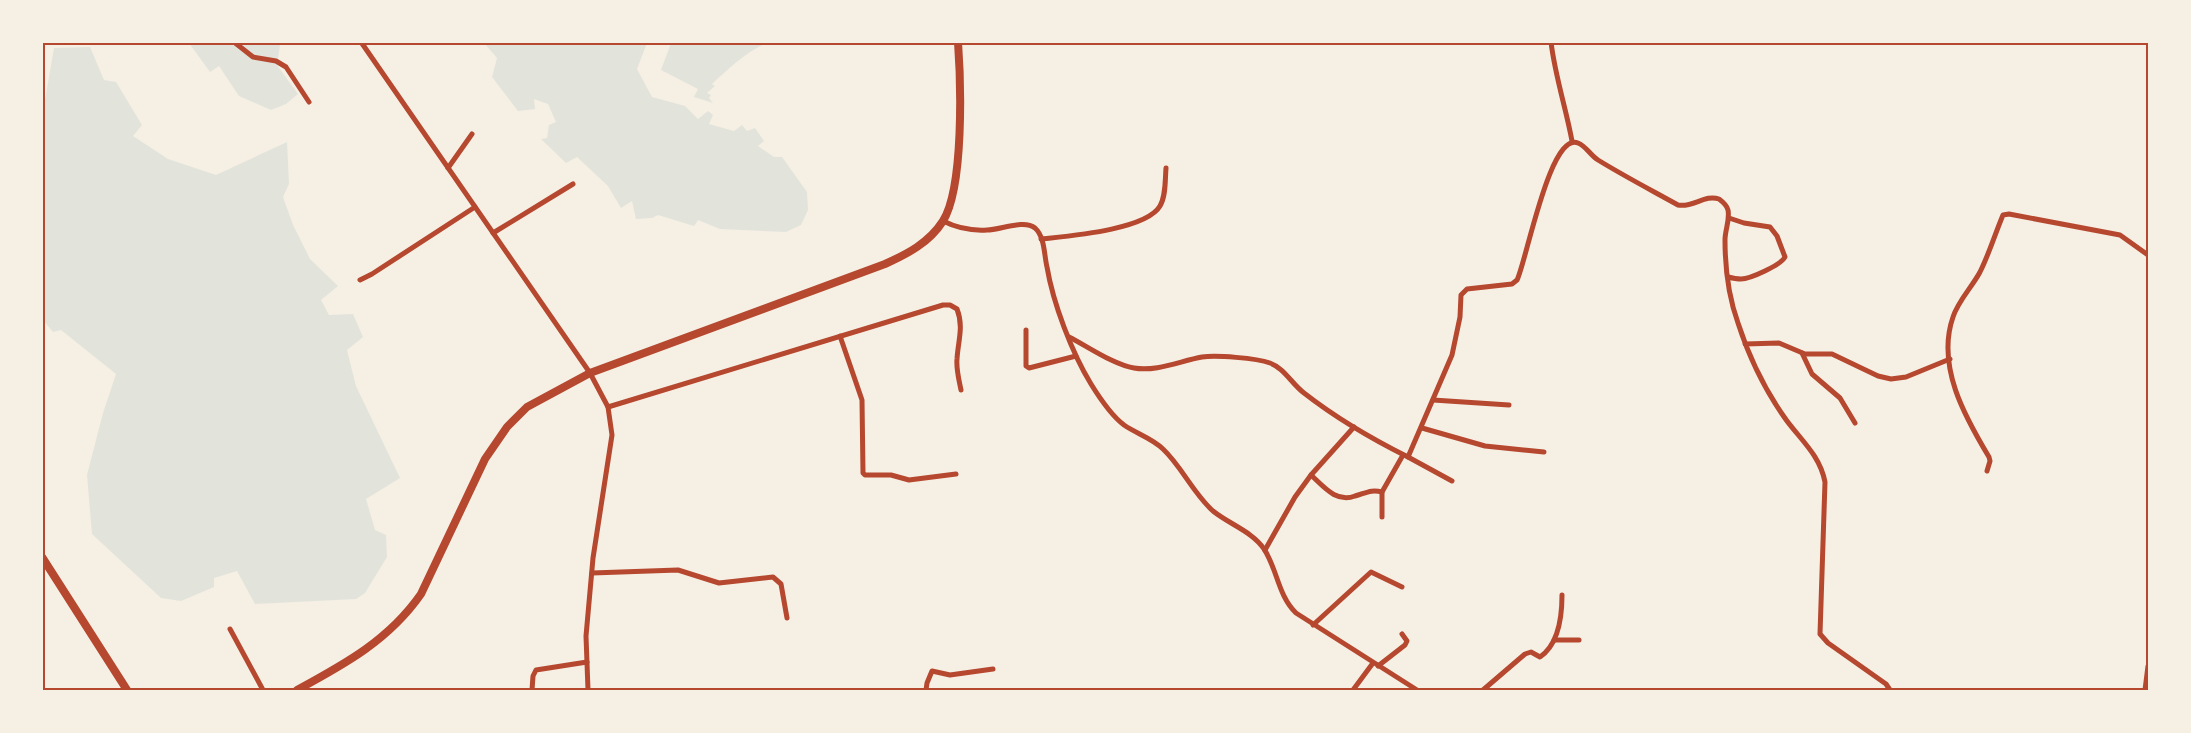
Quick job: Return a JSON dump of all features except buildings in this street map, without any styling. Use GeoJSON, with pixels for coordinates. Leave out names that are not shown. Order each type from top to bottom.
{"type":"FeatureCollection","features":[{"type":"Feature","properties":{"kind":"highway"},"geometry":{"type":"LineString","coordinates":[[297,690],[359,656],[388,632],[408,612],[421,594],[482,465],[502,432],[518,414],[590,372],[885,264],[918,248],[943,221],[955,181],[959,141],[958,42]]}},
{"type":"Feature","properties":{"kind":"highway"},"geometry":{"type":"LineString","coordinates":[[42,557],[127,690]]}},
{"type":"Feature","properties":{"kind":"street"},"geometry":{"type":"LineString","coordinates":[[234,42],[253,57],[276,61],[286,66],[309,102]]}},
{"type":"Feature","properties":{"kind":"street"},"geometry":{"type":"LineString","coordinates":[[361,42],[590,372],[608,407],[612,435],[592,572],[586,636],[588,690]]}},
{"type":"Feature","properties":{"kind":"street"},"geometry":{"type":"LineString","coordinates":[[1551,42],[1557,80],[1572,141]]}},
{"type":"Feature","properties":{"kind":"street"},"geometry":{"type":"LineString","coordinates":[[448,168],[472,134]]}},
{"type":"Feature","properties":{"kind":"street"},"geometry":{"type":"LineString","coordinates":[[1572,141],[1582,145],[1600,161],[1678,205],[1691,205],[1710,198],[1719,198],[1728,208],[1729,218],[1725,238],[1728,277],[1732,303],[1745,344],[1780,409],[1813,452],[1823,469],[1825,482],[1820,634],[1828,643],[1886,684],[1890,690]]}},
{"type":"Feature","properties":{"kind":"street"},"geometry":{"type":"LineString","coordinates":[[1382,518],[1382,492],[1422,428],[1455,346],[1460,317],[1461,295],[1467,289],[1508,285],[1517,280],[1529,234],[1552,167],[1562,149],[1572,141]]}},
{"type":"Feature","properties":{"kind":"street"},"geometry":{"type":"LineString","coordinates":[[1041,239],[1105,231],[1147,218],[1160,205],[1166,168]]}},
{"type":"Feature","properties":{"kind":"street"},"geometry":{"type":"LineString","coordinates":[[493,233],[572,184]]}},
{"type":"Feature","properties":{"kind":"street"},"geometry":{"type":"LineString","coordinates":[[360,280],[475,207]]}},
{"type":"Feature","properties":{"kind":"street"},"geometry":{"type":"LineString","coordinates":[[1987,470],[1990,461],[1961,408],[1950,359],[1950,330],[1953,315],[1981,271],[2003,215],[2005,213],[2120,236],[2135,244],[2148,255]]}},
{"type":"Feature","properties":{"kind":"street"},"geometry":{"type":"LineString","coordinates":[[1728,277],[1740,279],[1752,276],[1781,263],[1784,257],[1777,236],[1770,226],[1744,224],[1729,218]]}},
{"type":"Feature","properties":{"kind":"street"},"geometry":{"type":"LineString","coordinates":[[943,221],[957,228],[986,230],[1023,225],[1033,226],[1039,232],[1051,290],[1076,356],[1092,387],[1117,418],[1162,448],[1207,504],[1228,522],[1252,536],[1265,550],[1287,601],[1296,613],[1375,665],[1418,690]]}},
{"type":"Feature","properties":{"kind":"street"},"geometry":{"type":"LineString","coordinates":[[608,407],[942,305],[950,305],[957,309],[960,316],[961,334],[956,366],[962,390]]}},
{"type":"Feature","properties":{"kind":"street"},"geometry":{"type":"LineString","coordinates":[[1026,330],[1026,366],[1029,368],[1076,356]]}},
{"type":"Feature","properties":{"kind":"street"},"geometry":{"type":"LineString","coordinates":[[840,336],[862,400],[863,472],[865,475],[891,475],[910,480],[956,474]]}},
{"type":"Feature","properties":{"kind":"street"},"geometry":{"type":"LineString","coordinates":[[1069,337],[1122,364],[1134,368],[1148,369],[1204,357],[1222,356],[1269,363],[1280,369],[1305,394],[1354,427],[1452,481]]}},
{"type":"Feature","properties":{"kind":"street"},"geometry":{"type":"LineString","coordinates":[[1745,344],[1779,343],[1802,353],[1832,354],[1878,376],[1891,379],[1906,377],[1950,359]]}},
{"type":"Feature","properties":{"kind":"street"},"geometry":{"type":"LineString","coordinates":[[1802,353],[1812,374],[1840,398],[1854,423]]}},
{"type":"Feature","properties":{"kind":"street"},"geometry":{"type":"LineString","coordinates":[[1433,400],[1509,405]]}},
{"type":"Feature","properties":{"kind":"street"},"geometry":{"type":"LineString","coordinates":[[1265,550],[1288,506],[1311,475],[1354,427]]}},
{"type":"Feature","properties":{"kind":"street"},"geometry":{"type":"LineString","coordinates":[[1422,428],[1485,446],[1544,452]]}},
{"type":"Feature","properties":{"kind":"street"},"geometry":{"type":"LineString","coordinates":[[1311,475],[1331,493],[1342,498],[1356,496],[1370,490],[1382,492]]}},
{"type":"Feature","properties":{"kind":"street"},"geometry":{"type":"LineString","coordinates":[[592,572],[668,570],[682,572],[719,583],[773,577],[781,584],[787,618]]}},
{"type":"Feature","properties":{"kind":"street"},"geometry":{"type":"LineString","coordinates":[[1313,625],[1371,572],[1402,587]]}},
{"type":"Feature","properties":{"kind":"street"},"geometry":{"type":"LineString","coordinates":[[1483,690],[1524,654],[1530,652],[1540,657],[1549,648],[1554,640],[1559,624],[1562,595]]}},
{"type":"Feature","properties":{"kind":"street"},"geometry":{"type":"LineString","coordinates":[[230,629],[263,690]]}},
{"type":"Feature","properties":{"kind":"street"},"geometry":{"type":"LineString","coordinates":[[1352,690],[1375,665],[1406,645],[1407,641],[1402,634]]}},
{"type":"Feature","properties":{"kind":"street"},"geometry":{"type":"LineString","coordinates":[[1554,640],[1580,640]]}},
{"type":"Feature","properties":{"kind":"street"},"geometry":{"type":"LineString","coordinates":[[532,690],[533,676],[536,670],[587,662]]}},
{"type":"Feature","properties":{"kind":"street"},"geometry":{"type":"LineString","coordinates":[[2145,690],[2148,666]]}},
{"type":"Feature","properties":{"kind":"street"},"geometry":{"type":"LineString","coordinates":[[926,690],[932,670],[950,674],[993,669]]}},
{"type":"Feature","properties":{"kind":"shaded area"},"geometry":{"type":"Polygon","coordinates":[[[671,42],[766,43],[744,56],[712,84],[715,86],[707,93],[711,95],[709,98],[713,103],[694,97],[698,89],[661,70],[671,42]]]}},
{"type":"Feature","properties":{"kind":"shaded area"},"geometry":{"type":"Polygon","coordinates":[[[189,43],[283,43],[280,45],[277,65],[298,94],[286,104],[271,110],[239,96],[219,66],[210,72],[189,43]]]}},
{"type":"Feature","properties":{"kind":"shaded area"},"geometry":{"type":"Polygon","coordinates":[[[484,43],[647,43],[637,69],[652,97],[685,106],[698,119],[708,111],[713,115],[709,124],[734,131],[742,125],[747,131],[755,128],[764,141],[758,146],[774,157],[782,157],[807,192],[808,210],[801,225],[786,232],[720,229],[698,220],[694,226],[658,215],[652,218],[636,219],[632,201],[621,208],[608,186],[577,157],[566,163],[541,139],[547,138],[549,125],[556,122],[548,104],[534,99],[535,109],[518,111],[492,77],[497,58],[484,43]]]}},
{"type":"Feature","properties":{"kind":"shaded area"},"geometry":{"type":"Polygon","coordinates":[[[90,47],[104,80],[116,82],[142,125],[133,136],[168,159],[216,175],[287,142],[289,184],[283,197],[293,225],[310,259],[338,286],[321,300],[329,315],[353,314],[363,337],[347,350],[356,386],[400,478],[366,499],[375,530],[386,535],[387,557],[365,593],[356,599],[255,604],[237,571],[214,578],[214,587],[181,601],[161,598],[92,534],[87,475],[103,413],[116,374],[61,330],[53,332],[42,319],[42,117],[54,48],[90,47]]]}}]}
